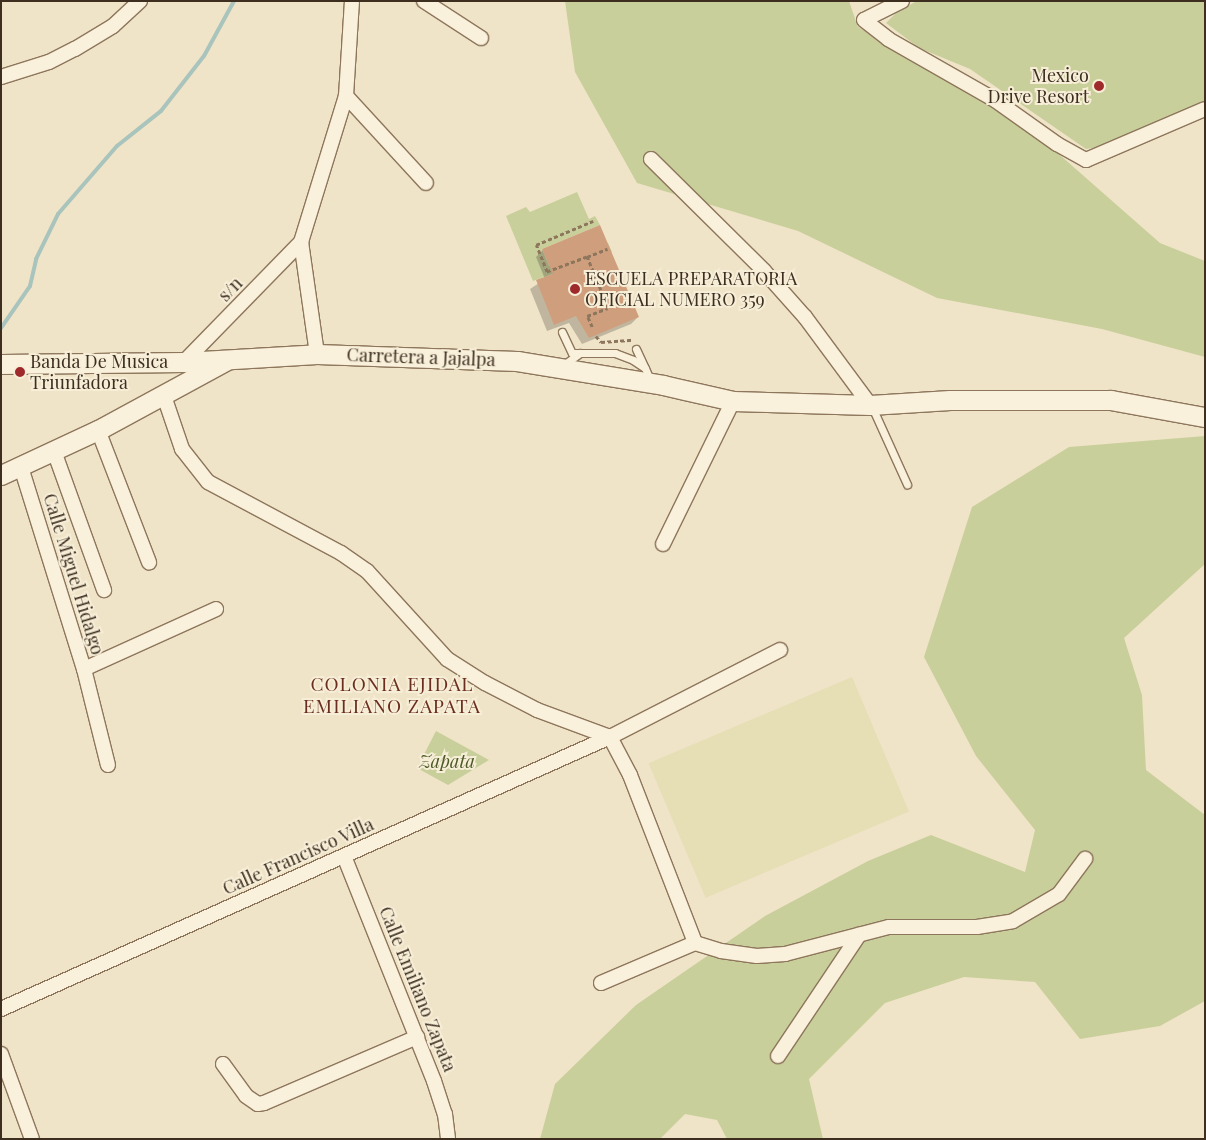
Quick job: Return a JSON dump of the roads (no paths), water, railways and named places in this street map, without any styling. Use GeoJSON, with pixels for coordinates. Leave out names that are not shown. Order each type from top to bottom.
{"type":"FeatureCollection","features":[{"type":"Feature","properties":{"kind":"street"},"geometry":{"type":"LineString","coordinates":[[1,77],[49,62],[75,49],[113,26],[140,1]]}},
{"type":"Feature","properties":{"kind":"street"},"geometry":{"type":"LineString","coordinates":[[317,354],[301,242],[346,96],[352,1]]}},
{"type":"Feature","properties":{"kind":"street"},"geometry":{"type":"LineString","coordinates":[[424,1],[481,38]]}},
{"type":"Feature","properties":{"kind":"street"},"geometry":{"type":"LineString","coordinates":[[902,1],[864,20],[888,39],[995,100],[1086,160],[1205,109]]}},
{"type":"Feature","properties":{"kind":"street"},"geometry":{"type":"LineString","coordinates":[[346,96],[426,183]]}},
{"type":"Feature","properties":{"kind":"street"},"geometry":{"type":"LineString","coordinates":[[651,159],[764,271],[805,317],[867,405]]}},
{"type":"Feature","properties":{"kind":"street","name":"s/n"},"geometry":{"type":"LineString","coordinates":[[184,362],[301,242]]}},
{"type":"Feature","properties":{"kind":"street","name":"Carretera a Jajalpa"},"geometry":{"type":"LineString","coordinates":[[1,475],[98,430],[164,396],[228,359],[317,354],[517,361],[560,368],[648,376],[733,401],[867,405],[960,400],[1111,400],[1205,416]]}},
{"type":"Feature","properties":{"kind":"street"},"geometry":{"type":"LineString","coordinates":[[1,364],[184,362],[228,359]]}},
{"type":"Feature","properties":{"kind":"street"},"geometry":{"type":"LineString","coordinates":[[164,396],[182,449],[208,482],[307,534],[360,567],[447,659],[485,683],[538,710],[610,737],[630,775],[695,943]]}},
{"type":"Feature","properties":{"kind":"street"},"geometry":{"type":"LineString","coordinates":[[663,544],[733,401]]}},
{"type":"Feature","properties":{"kind":"street"},"geometry":{"type":"LineString","coordinates":[[98,430],[149,562]]}},
{"type":"Feature","properties":{"kind":"street"},"geometry":{"type":"LineString","coordinates":[[54,451],[104,590]]}},
{"type":"Feature","properties":{"kind":"street","name":"Calle Miguel Hidalgo"},"geometry":{"type":"LineString","coordinates":[[21,467],[84,669],[216,609]]}},
{"type":"Feature","properties":{"kind":"street","name":"Calle Francisco Villa"},"geometry":{"type":"LineString","coordinates":[[1,1009],[610,737],[780,650]]}},
{"type":"Feature","properties":{"kind":"street"},"geometry":{"type":"LineString","coordinates":[[84,669],[108,765]]}},
{"type":"Feature","properties":{"kind":"street","name":"Calle Emiliano Zapata"},"geometry":{"type":"LineString","coordinates":[[344,856],[417,1037],[445,1114],[448,1139]]}},
{"type":"Feature","properties":{"kind":"street"},"geometry":{"type":"LineString","coordinates":[[601,983],[695,943],[720,952],[756,956],[794,952],[889,927],[977,927],[1013,921],[1059,894],[1085,859]]}},
{"type":"Feature","properties":{"kind":"street"},"geometry":{"type":"LineString","coordinates":[[778,1056],[859,935]]}},
{"type":"Feature","properties":{"kind":"street"},"geometry":{"type":"LineString","coordinates":[[223,1064],[246,1096],[258,1104],[417,1037]]}},
{"type":"Feature","properties":{"kind":"street"},"geometry":{"type":"LineString","coordinates":[[1,1054],[32,1139]]}},
{"type":"Feature","properties":{"kind":"lane"},"geometry":{"type":"LineString","coordinates":[[562,332],[572,353],[615,353],[648,376]]}},
{"type":"Feature","properties":{"kind":"lane"},"geometry":{"type":"LineString","coordinates":[[636,349],[648,376]]}},
{"type":"Feature","properties":{"kind":"lane"},"geometry":{"type":"LineString","coordinates":[[560,368],[580,353]]}},
{"type":"Feature","properties":{"kind":"lane"},"geometry":{"type":"LineString","coordinates":[[867,405],[907,484]]}},
{"type":"Feature","properties":{"kind":"waterway"},"geometry":{"type":"LineString","coordinates":[[1,328],[30,286],[36,259],[58,214],[117,146],[161,111],[204,56],[234,1]]}},
{"type":"Feature","properties":{"kind":"place","name":"Mexico Drive Resort"},"geometry":{"type":"Point","coordinates":[1099,86]}},
{"type":"Feature","properties":{"kind":"place","name":"ESCUELA PREPARATORIA OFICIAL NUMERO 359"},"geometry":{"type":"Point","coordinates":[575,289]}},
{"type":"Feature","properties":{"kind":"place","name":"Banda De Musica Triunfadora"},"geometry":{"type":"Point","coordinates":[20,372]}},
{"type":"Feature","properties":{"kind":"district","name":"COLONIA EJIDAL EMILIANO ZAPATA"},"geometry":{"type":"Point","coordinates":[392,695]}},
{"type":"Feature","properties":{"kind":"park label","name":"Zapata"},"geometry":{"type":"Point","coordinates":[447,761]}}]}
